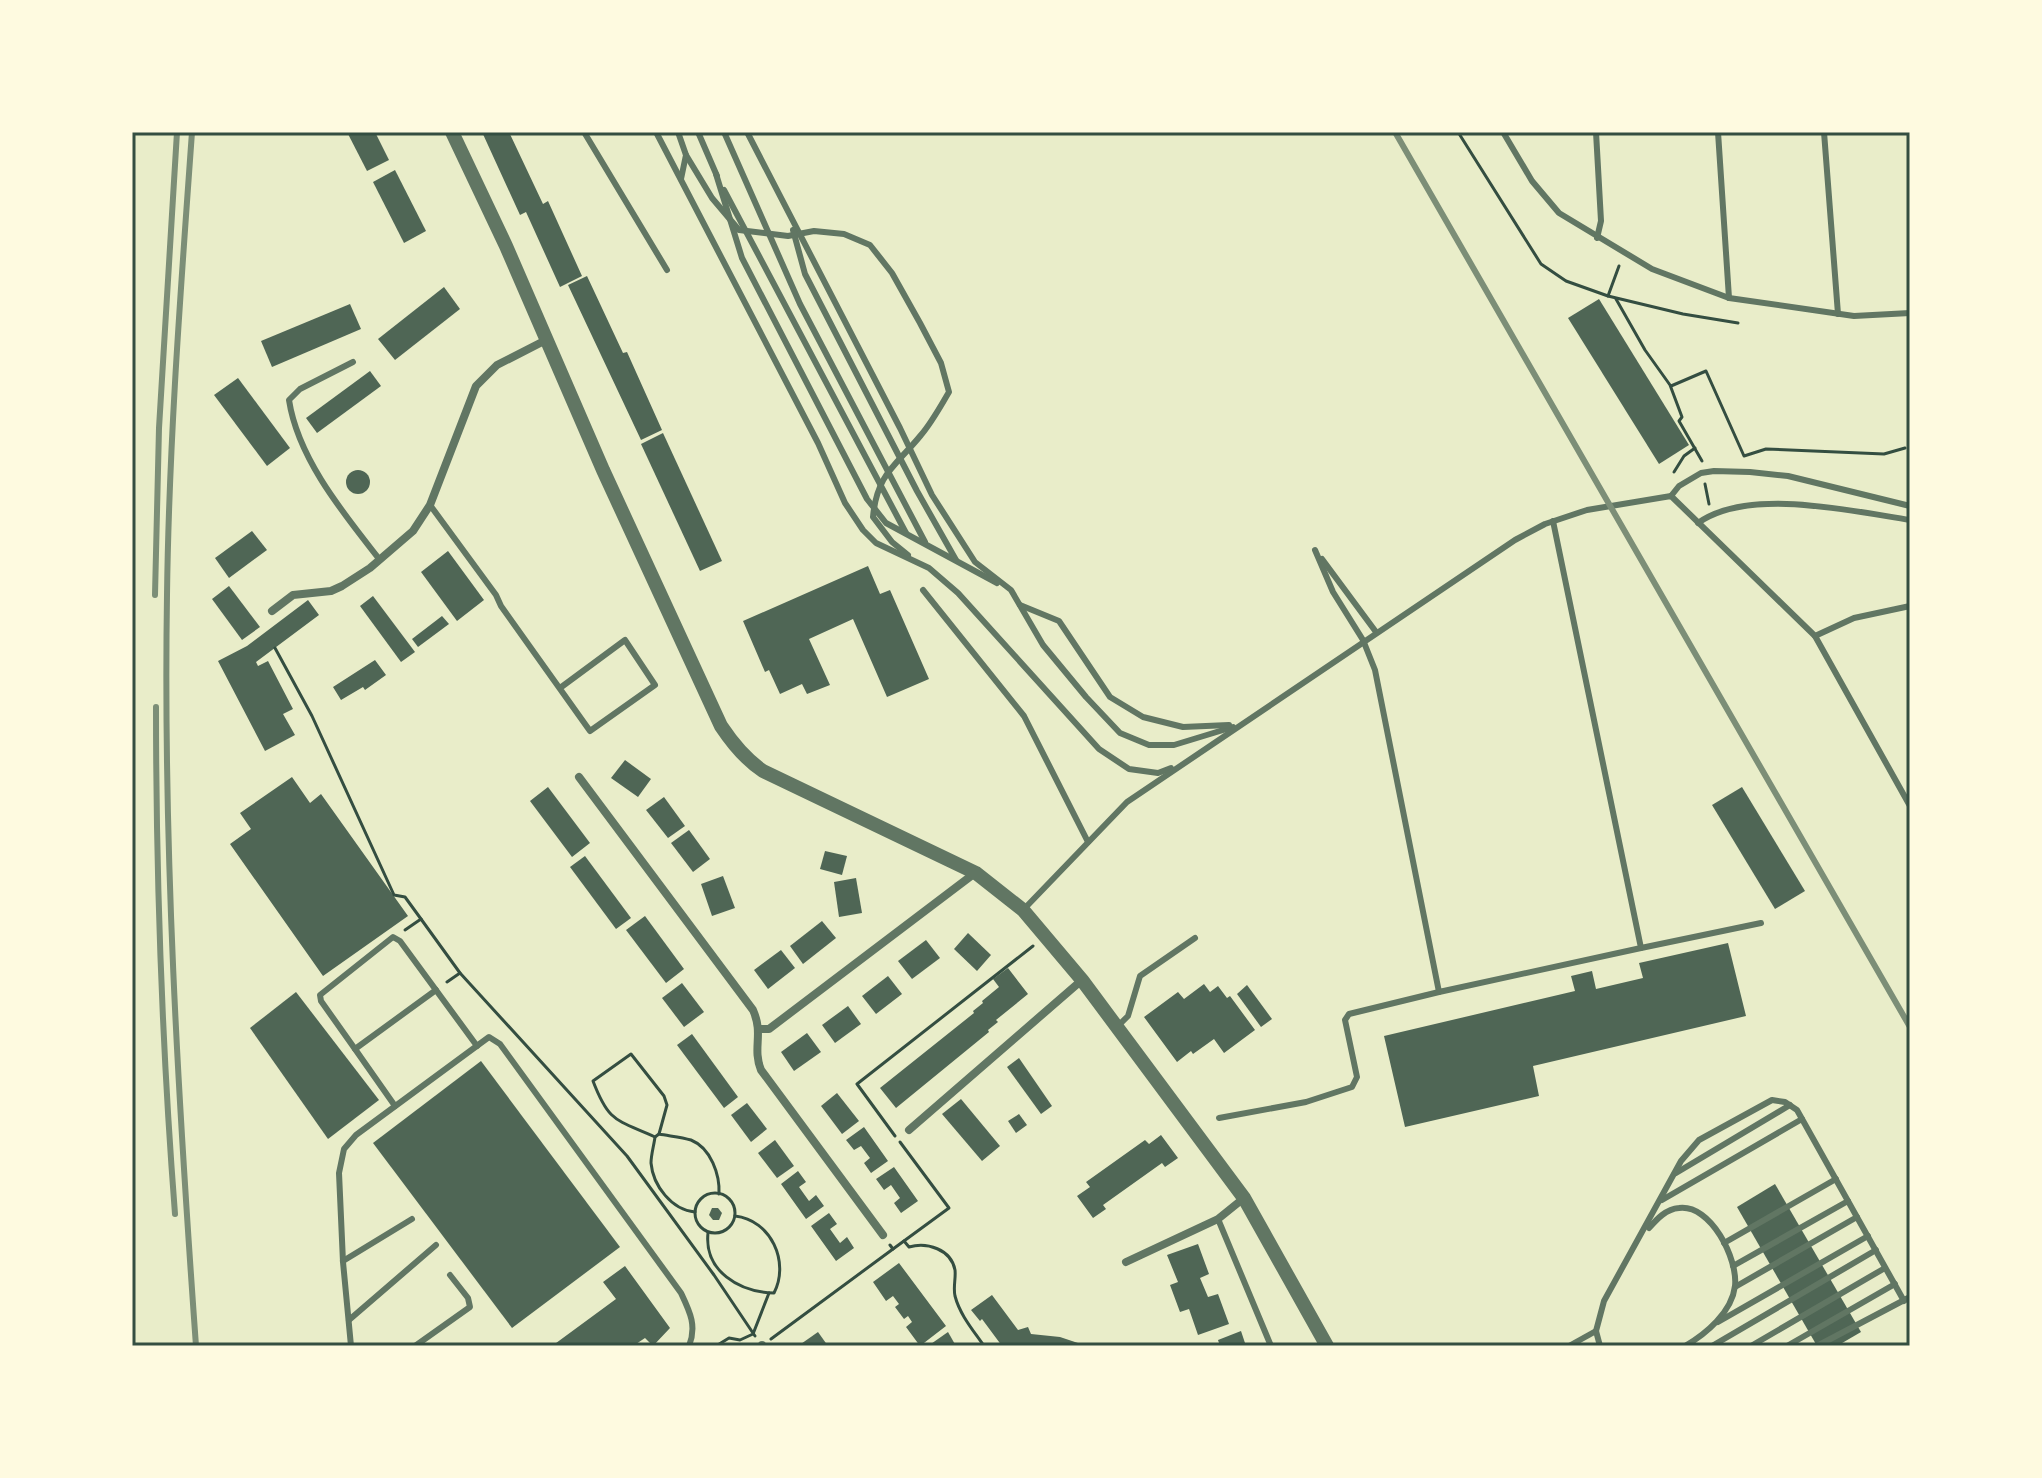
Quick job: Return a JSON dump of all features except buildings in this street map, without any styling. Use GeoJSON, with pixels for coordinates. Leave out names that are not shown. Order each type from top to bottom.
{"type":"FeatureCollection","features":[{"type":"Feature","properties":{"kind":"street"},"geometry":{"type":"LineString","coordinates":[[452,132],[506,246],[658,592],[730,740],[763,771],[976,873],[1023,910],[1082,980],[1244,1198],[1327,1346]]}},
{"type":"Feature","properties":{"kind":"street"},"geometry":{"type":"LineString","coordinates":[[272,611],[299,593],[336,590],[380,560],[413,531],[430,505],[476,386],[497,365],[546,340]]}},
{"type":"Feature","properties":{"kind":"street"},"geometry":{"type":"LineString","coordinates":[[579,777],[753,1010],[760,1029],[757,1060],[761,1070],[883,1235]]}},
{"type":"Feature","properties":{"kind":"street"},"geometry":{"type":"LineString","coordinates":[[760,1029],[769,1029],[976,873]]}},
{"type":"Feature","properties":{"kind":"street"},"geometry":{"type":"LineString","coordinates":[[909,1130],[1082,980]]}},
{"type":"Feature","properties":{"kind":"street"},"geometry":{"type":"LineString","coordinates":[[1126,1262],[1218,1219],[1244,1198]]}},
{"type":"Feature","properties":{"kind":"lane"},"geometry":{"type":"LineString","coordinates":[[584,132],[667,270]]}},
{"type":"Feature","properties":{"kind":"lane"},"geometry":{"type":"LineString","coordinates":[[656,132],[818,443],[845,503],[863,530],[876,543],[929,568],[958,593],[1099,749],[1129,769],[1158,773],[1182,764]]}},
{"type":"Feature","properties":{"kind":"lane"},"geometry":{"type":"LineString","coordinates":[[678,132],[686,155],[712,198],[739,230],[769,235],[814,231],[844,234],[870,245],[892,273],[941,363],[949,392],[938,413],[888,472],[874,507],[873,517],[892,542],[914,560]]}},
{"type":"Feature","properties":{"kind":"lane"},"geometry":{"type":"LineString","coordinates":[[698,132],[716,174],[906,533]]}},
{"type":"Feature","properties":{"kind":"lane"},"geometry":{"type":"LineString","coordinates":[[724,132],[800,304],[926,544]]}},
{"type":"Feature","properties":{"kind":"lane"},"geometry":{"type":"LineString","coordinates":[[747,132],[932,495],[975,562],[1011,590],[1043,645],[1086,697],[1120,733],[1149,745],[1174,745],[1241,724]]}},
{"type":"Feature","properties":{"kind":"lane"},"geometry":{"type":"LineString","coordinates":[[1503,132],[1532,181],[1569,222],[1652,269],[1729,298],[1854,316],[1910,313]]}},
{"type":"Feature","properties":{"kind":"lane"},"geometry":{"type":"LineString","coordinates":[[1596,132],[1601,221],[1597,238]]}},
{"type":"Feature","properties":{"kind":"lane"},"geometry":{"type":"LineString","coordinates":[[1718,132],[1729,298]]}},
{"type":"Feature","properties":{"kind":"lane"},"geometry":{"type":"LineString","coordinates":[[1824,132],[1838,314]]}},
{"type":"Feature","properties":{"kind":"lane"},"geometry":{"type":"LineString","coordinates":[[681,179],[686,155]]}},
{"type":"Feature","properties":{"kind":"lane"},"geometry":{"type":"LineString","coordinates":[[716,174],[742,258],[874,507],[886,523],[1011,590]]}},
{"type":"Feature","properties":{"kind":"lane"},"geometry":{"type":"LineString","coordinates":[[797,234],[805,274],[899,457],[958,562]]}},
{"type":"Feature","properties":{"kind":"lane"},"geometry":{"type":"LineString","coordinates":[[353,362],[300,389],[289,400],[292,417],[314,466],[345,516],[380,560]]}},
{"type":"Feature","properties":{"kind":"lane"},"geometry":{"type":"LineString","coordinates":[[1023,910],[1127,802],[1363,640],[1515,540],[1553,521],[1587,510],[1671,496],[1679,486],[1704,472],[1788,476],[1910,506]]}},
{"type":"Feature","properties":{"kind":"lane"},"geometry":{"type":"LineString","coordinates":[[1671,496],[1815,636],[1910,806]]}},
{"type":"Feature","properties":{"kind":"lane"},"geometry":{"type":"LineString","coordinates":[[1698,523],[1715,511],[1798,503],[1910,520]]}},
{"type":"Feature","properties":{"kind":"lane"},"geometry":{"type":"LineString","coordinates":[[430,505],[590,731],[655,685],[625,640],[560,688]]}},
{"type":"Feature","properties":{"kind":"lane"},"geometry":{"type":"LineString","coordinates":[[1553,521],[1641,948]]}},
{"type":"Feature","properties":{"kind":"lane"},"geometry":{"type":"LineString","coordinates":[[1376,632],[1315,550],[1333,592],[1363,640],[1375,670],[1439,992]]}},
{"type":"Feature","properties":{"kind":"lane"},"geometry":{"type":"LineString","coordinates":[[923,590],[1024,716],[1088,842]]}},
{"type":"Feature","properties":{"kind":"lane"},"geometry":{"type":"LineString","coordinates":[[1020,605],[1059,621],[1110,697],[1143,717],[1183,727],[1241,724]]}},
{"type":"Feature","properties":{"kind":"lane"},"geometry":{"type":"LineString","coordinates":[[1815,636],[1854,618],[1910,606]]}},
{"type":"Feature","properties":{"kind":"lane"},"geometry":{"type":"LineString","coordinates":[[1219,1118],[1306,1102],[1352,1087],[1357,1077],[1345,1020],[1354,1011],[1761,923]]}},
{"type":"Feature","properties":{"kind":"lane"},"geometry":{"type":"LineString","coordinates":[[395,1106],[321,1001],[320,995],[390,939],[396,937],[477,1046]]}},
{"type":"Feature","properties":{"kind":"lane"},"geometry":{"type":"LineString","coordinates":[[1117,1027],[1128,1016],[1140,976],[1195,938]]}},
{"type":"Feature","properties":{"kind":"lane"},"geometry":{"type":"LineString","coordinates":[[355,1049],[436,990]]}},
{"type":"Feature","properties":{"kind":"lane"},"geometry":{"type":"LineString","coordinates":[[351,1346],[339,1173],[344,1149],[356,1135],[489,1037],[500,1044],[681,1293],[694,1321],[694,1335],[689,1346]]}},
{"type":"Feature","properties":{"kind":"lane"},"geometry":{"type":"LineString","coordinates":[[1600,1346],[1596,1331],[1604,1301],[1690,1149],[1711,1133],[1772,1100],[1785,1102],[1797,1110],[1885,1268],[1907,1299],[1817,1346]]}},
{"type":"Feature","properties":{"kind":"lane"},"geometry":{"type":"LineString","coordinates":[[1673,1175],[1790,1105]]}},
{"type":"Feature","properties":{"kind":"lane"},"geometry":{"type":"LineString","coordinates":[[1662,1200],[1802,1119]]}},
{"type":"Feature","properties":{"kind":"lane"},"geometry":{"type":"LineString","coordinates":[[1724,1243],[1836,1179]]}},
{"type":"Feature","properties":{"kind":"lane"},"geometry":{"type":"LineString","coordinates":[[1733,1266],[1848,1201]]}},
{"type":"Feature","properties":{"kind":"lane"},"geometry":{"type":"LineString","coordinates":[[1638,1239],[1666,1212],[1684,1207],[1697,1211],[1718,1232],[1724,1243],[1733,1266],[1735,1287]]}},
{"type":"Feature","properties":{"kind":"lane"},"geometry":{"type":"LineString","coordinates":[[1716,1323],[1735,1287],[1857,1217]]}},
{"type":"Feature","properties":{"kind":"lane"},"geometry":{"type":"LineString","coordinates":[[343,1262],[412,1219]]}},
{"type":"Feature","properties":{"kind":"lane"},"geometry":{"type":"LineString","coordinates":[[1218,1219],[1271,1346]]}},
{"type":"Feature","properties":{"kind":"lane"},"geometry":{"type":"LineString","coordinates":[[1685,1346],[1716,1323],[1868,1236]]}},
{"type":"Feature","properties":{"kind":"lane"},"geometry":{"type":"LineString","coordinates":[[349,1320],[436,1245]]}},
{"type":"Feature","properties":{"kind":"lane"},"geometry":{"type":"LineString","coordinates":[[1712,1346],[1876,1250]]}},
{"type":"Feature","properties":{"kind":"lane"},"geometry":{"type":"LineString","coordinates":[[1751,1346],[1885,1268]]}},
{"type":"Feature","properties":{"kind":"lane"},"geometry":{"type":"LineString","coordinates":[[415,1346],[470,1307],[468,1298],[450,1275]]}},
{"type":"Feature","properties":{"kind":"lane"},"geometry":{"type":"LineString","coordinates":[[1787,1346],[1895,1284]]}},
{"type":"Feature","properties":{"kind":"lane"},"geometry":{"type":"LineString","coordinates":[[1569,1346],[1596,1331]]}},
{"type":"Feature","properties":{"kind":"path"},"geometry":{"type":"LineString","coordinates":[[1458,132],[1541,264],[1566,281],[1616,299],[1738,323]]}},
{"type":"Feature","properties":{"kind":"path"},"geometry":{"type":"LineString","coordinates":[[1608,296],[1620,263],[1631,257]]}},
{"type":"Feature","properties":{"kind":"path"},"geometry":{"type":"LineString","coordinates":[[1616,299],[1645,350],[1671,386],[1682,417],[1679,421],[1702,460],[1709,504],[1715,511]]}},
{"type":"Feature","properties":{"kind":"path"},"geometry":{"type":"LineString","coordinates":[[1671,386],[1706,371],[1744,456],[1769,449],[1884,454],[1905,448]]}},
{"type":"Feature","properties":{"kind":"path"},"geometry":{"type":"LineString","coordinates":[[1673,474],[1684,456],[1695,448]]}},
{"type":"Feature","properties":{"kind":"path"},"geometry":{"type":"LineString","coordinates":[[275,648],[312,716],[394,895],[405,897],[460,973],[627,1156],[716,1274],[753,1334]]}},
{"type":"Feature","properties":{"kind":"path"},"geometry":{"type":"LineString","coordinates":[[396,937],[421,919]]}},
{"type":"Feature","properties":{"kind":"path"},"geometry":{"type":"LineString","coordinates":[[762,1346],[949,1208],[857,1084],[1046,936]]}},
{"type":"Feature","properties":{"kind":"path"},"geometry":{"type":"LineString","coordinates":[[436,990],[460,973]]}},
{"type":"Feature","properties":{"kind":"path"},"geometry":{"type":"LineString","coordinates":[[695,1212],[685,1211],[661,1193],[651,1164],[657,1135],[667,1105],[664,1096],[631,1054],[593,1081],[602,1105],[611,1117],[657,1135],[693,1141],[702,1148],[715,1165],[719,1194]]}},
{"type":"Feature","properties":{"kind":"path"},"geometry":{"type":"LineString","coordinates":[[657,1197],[661,1193]]}},
{"type":"Feature","properties":{"kind":"path"},"geometry":{"type":"LineString","coordinates":[[708,1233],[726,1230],[735,1216],[731,1202],[719,1194],[700,1199],[695,1212],[696,1221],[708,1233],[716,1274],[746,1290],[769,1293],[776,1290],[780,1265],[776,1246],[764,1228],[735,1216]]}},
{"type":"Feature","properties":{"kind":"path"},"geometry":{"type":"LineString","coordinates":[[883,1235],[893,1249]]}},
{"type":"Feature","properties":{"kind":"path"},"geometry":{"type":"LineString","coordinates":[[904,1241],[909,1247],[923,1243],[942,1250],[955,1267],[954,1293],[963,1316],[984,1346]]}},
{"type":"Feature","properties":{"kind":"path"},"geometry":{"type":"LineString","coordinates":[[716,1346],[729,1338],[740,1340],[753,1334],[769,1293]]}},
{"type":"Feature","properties":{"kind":"railway"},"geometry":{"type":"LineString","coordinates":[[155,595],[159,428],[177,132]]}},
{"type":"Feature","properties":{"kind":"railway"},"geometry":{"type":"LineString","coordinates":[[192,132],[170,479],[166,689],[173,971],[196,1346]]}},
{"type":"Feature","properties":{"kind":"railway"},"geometry":{"type":"LineString","coordinates":[[1395,132],[1910,1027]]}},
{"type":"Feature","properties":{"kind":"railway"},"geometry":{"type":"LineString","coordinates":[[156,707],[161,961],[175,1214]]}}]}
